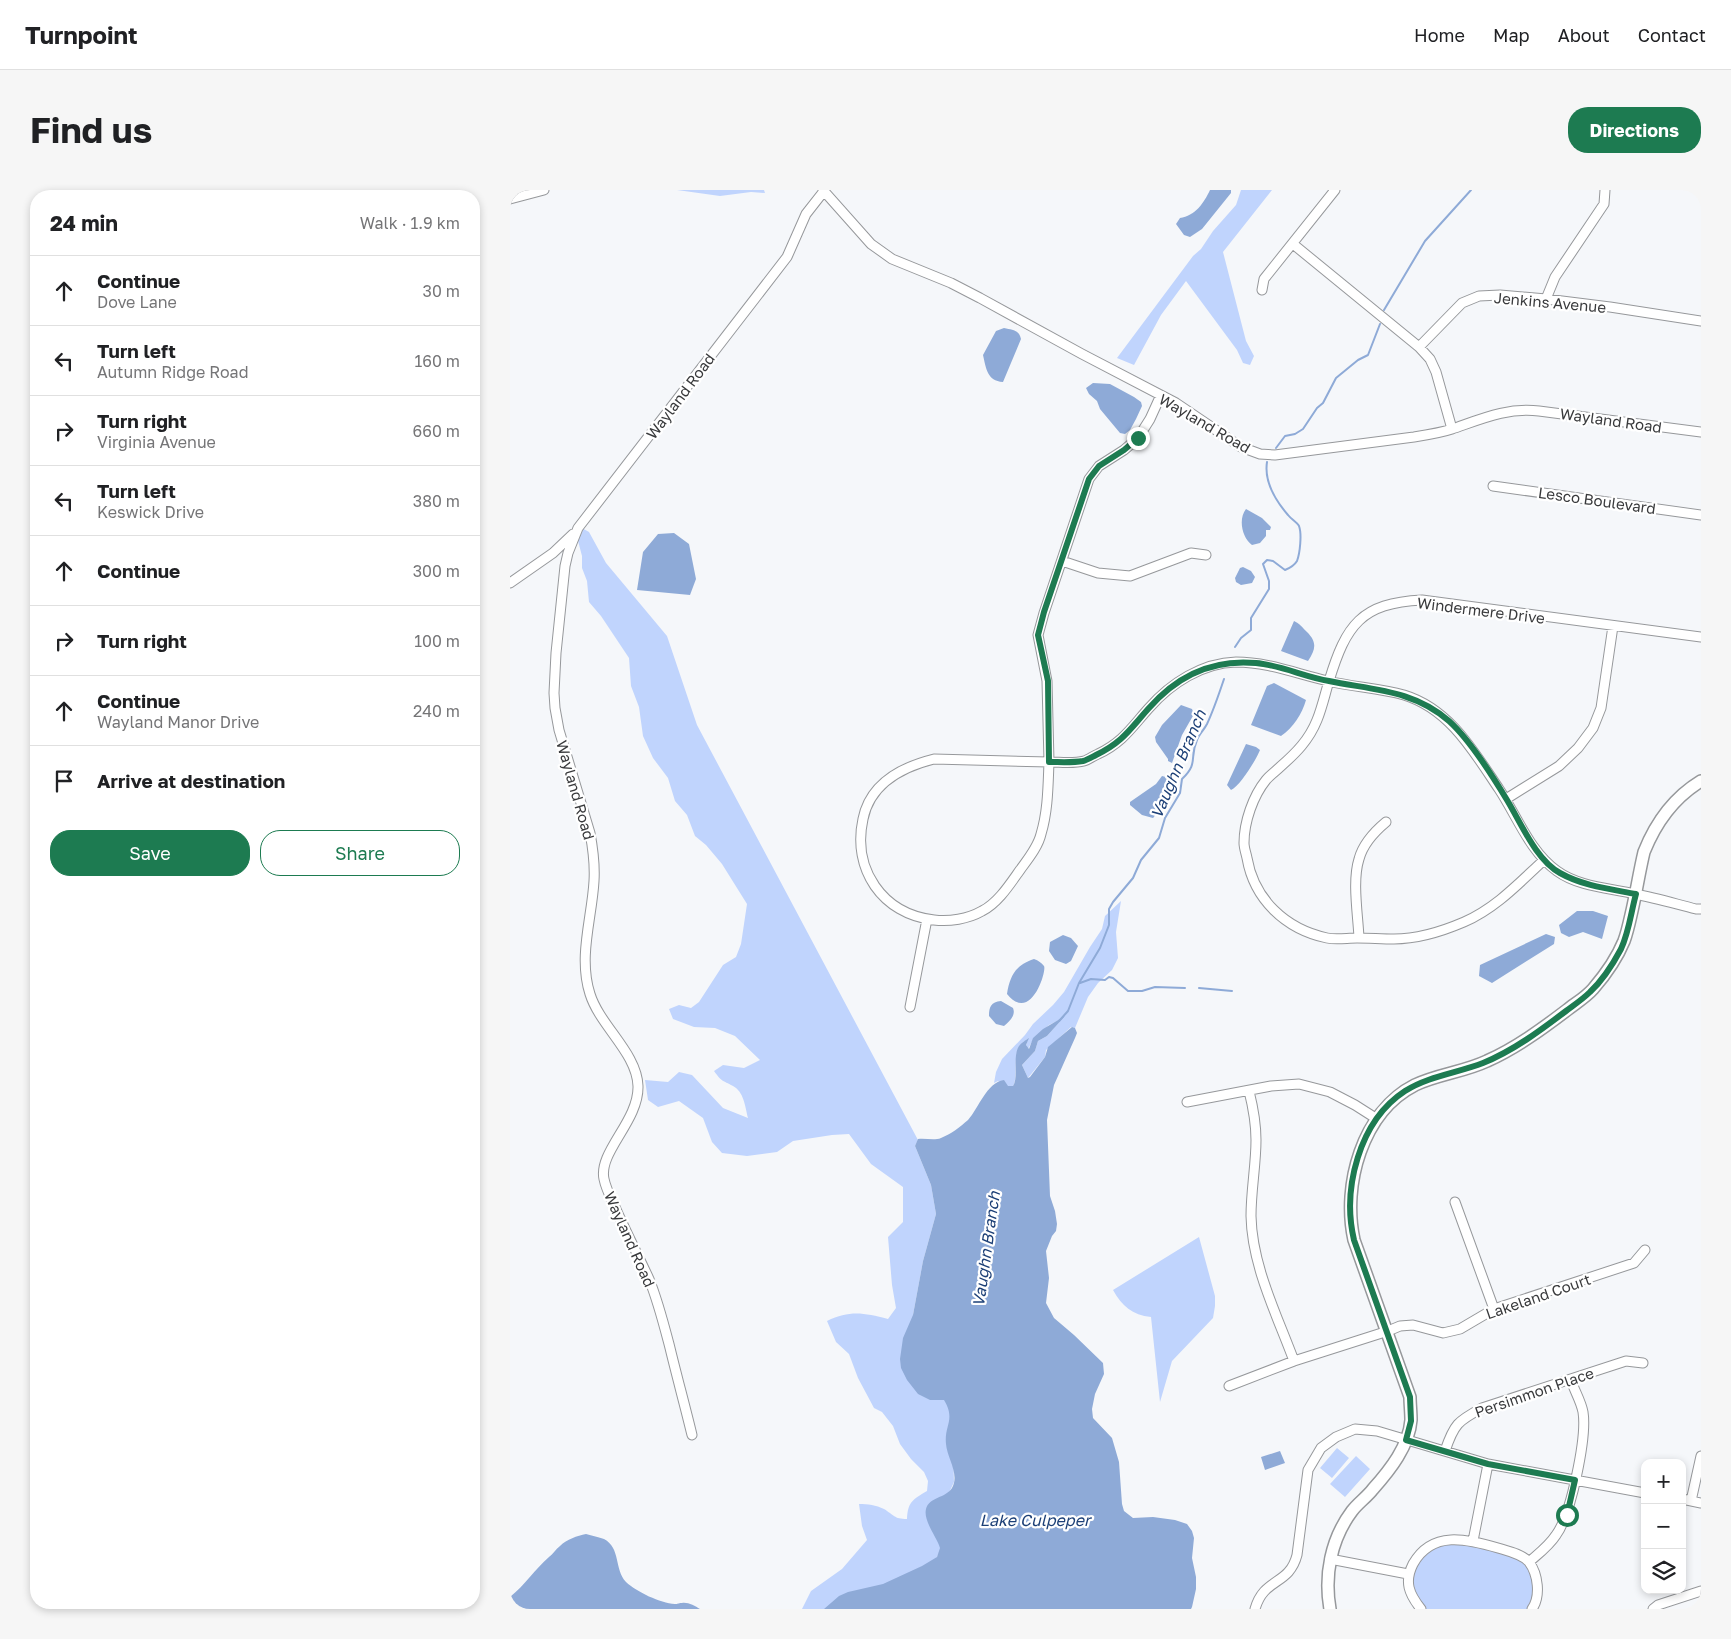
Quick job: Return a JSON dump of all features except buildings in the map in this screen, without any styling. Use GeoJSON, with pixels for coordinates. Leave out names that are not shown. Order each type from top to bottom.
{"type":"FeatureCollection","features":[{"type":"Feature","properties":{"kind":"street"},"geometry":{"type":"LineString","coordinates":[[510,199],[544,190]]}},
{"type":"Feature","properties":{"kind":"street"},"geometry":{"type":"LineString","coordinates":[[1262,290],[1264,279],[1335,190]]}},
{"type":"Feature","properties":{"kind":"street"},"geometry":{"type":"LineString","coordinates":[[1546,299],[1555,277],[1604,204],[1605,190]]}},
{"type":"Feature","properties":{"kind":"street","name":"Wayland Road"},"geometry":{"type":"LineString","coordinates":[[692,1436],[659,1306],[603,1178],[604,1163],[634,1107],[638,1078],[631,1060],[599,1015],[587,983],[585,965],[594,882],[593,849],[590,833],[559,730],[554,693],[565,566],[570,546],[578,528],[787,256],[806,214],[824,191],[871,244],[892,259],[951,283],[1191,412],[1241,447],[1260,454],[1278,454],[1414,437],[1452,429],[1505,412],[1529,410],[1701,432]]}},
{"type":"Feature","properties":{"kind":"street"},"geometry":{"type":"LineString","coordinates":[[1293,244],[1419,347],[1430,359],[1436,372],[1452,429]]}},
{"type":"Feature","properties":{"kind":"street","name":"Jenkins Avenue"},"geometry":{"type":"LineString","coordinates":[[1419,347],[1462,303],[1479,296],[1500,295],[1546,299],[1701,321]]}},
{"type":"Feature","properties":{"kind":"street"},"geometry":{"type":"LineString","coordinates":[[1160,396],[1150,419],[1138,438],[1124,450],[1099,466],[1089,479],[1044,612],[1038,635],[1048,681],[1049,762],[1047,803],[1041,836],[1009,886],[982,912],[953,920],[927,919],[910,915],[897,908],[887,899],[871,880],[866,869],[860,845],[860,830],[864,814],[872,797],[893,775],[904,768],[934,759],[1049,762],[1084,761],[1112,747],[1127,735],[1149,707],[1168,688],[1189,675],[1211,666],[1234,662],[1257,663],[1329,681],[1405,696],[1426,704],[1449,722],[1466,739],[1544,860],[1558,872],[1580,882],[1701,909]]}},
{"type":"Feature","properties":{"kind":"street","name":"Lesco Boulevard"},"geometry":{"type":"LineString","coordinates":[[1493,486],[1701,515]]}},
{"type":"Feature","properties":{"kind":"street"},"geometry":{"type":"LineString","coordinates":[[510,582],[560,547],[578,528]]}},
{"type":"Feature","properties":{"kind":"street"},"geometry":{"type":"LineString","coordinates":[[1062,561],[1098,573],[1130,576],[1191,552],[1206,555]]}},
{"type":"Feature","properties":{"kind":"street","name":"Windermere Drive"},"geometry":{"type":"LineString","coordinates":[[1544,860],[1512,890],[1488,909],[1463,922],[1429,934],[1396,939],[1328,938],[1308,932],[1289,923],[1271,908],[1257,890],[1249,872],[1244,843],[1248,816],[1255,798],[1266,779],[1302,747],[1312,732],[1340,646],[1354,626],[1376,608],[1398,602],[1422,600],[1701,637]]}},
{"type":"Feature","properties":{"kind":"street"},"geometry":{"type":"LineString","coordinates":[[1506,799],[1559,766],[1578,748],[1593,728],[1601,708],[1613,626]]}},
{"type":"Feature","properties":{"kind":"street"},"geometry":{"type":"LineString","coordinates":[[1330,1609],[1327,1592],[1330,1559],[1337,1538],[1352,1511],[1392,1467],[1406,1440],[1411,1421],[1410,1397],[1354,1240],[1350,1212],[1357,1163],[1367,1136],[1377,1119],[1393,1101],[1414,1085],[1487,1062],[1547,1025],[1586,996],[1603,977],[1625,939],[1644,852],[1657,826],[1676,800],[1701,781]]}},
{"type":"Feature","properties":{"kind":"street"},"geometry":{"type":"LineString","coordinates":[[1359,938],[1358,860],[1375,831],[1386,822]]}},
{"type":"Feature","properties":{"kind":"street"},"geometry":{"type":"LineString","coordinates":[[910,1007],[927,919]]}},
{"type":"Feature","properties":{"kind":"street"},"geometry":{"type":"LineString","coordinates":[[1187,1102],[1271,1086],[1299,1084],[1330,1092],[1355,1104],[1377,1119]]}},
{"type":"Feature","properties":{"kind":"street"},"geometry":{"type":"LineString","coordinates":[[1249,1091],[1254,1112],[1256,1139],[1251,1216],[1255,1247],[1294,1361]]}},
{"type":"Feature","properties":{"kind":"street"},"geometry":{"type":"LineString","coordinates":[[1455,1202],[1494,1309]]}},
{"type":"Feature","properties":{"kind":"street","name":"Lakeland Court"},"geometry":{"type":"LineString","coordinates":[[1229,1386],[1294,1361],[1388,1332],[1400,1326],[1414,1325],[1443,1333],[1460,1329],[1494,1309],[1634,1263],[1645,1250]]}},
{"type":"Feature","properties":{"kind":"street","name":"Persimmon Place"},"geometry":{"type":"LineString","coordinates":[[1445,1451],[1451,1432],[1461,1419],[1482,1408],[1626,1360],[1643,1362]]}},
{"type":"Feature","properties":{"kind":"street"},"geometry":{"type":"LineString","coordinates":[[1529,1562],[1557,1534],[1567,1515],[1575,1480],[1582,1439],[1583,1412],[1570,1380]]}},
{"type":"Feature","properties":{"kind":"street"},"geometry":{"type":"LineString","coordinates":[[1255,1609],[1263,1591],[1287,1575],[1294,1564],[1297,1555],[1308,1470],[1321,1448],[1336,1437],[1355,1429],[1377,1431],[1488,1464],[1641,1492]]}},
{"type":"Feature","properties":{"kind":"street"},"geometry":{"type":"LineString","coordinates":[[1701,1456],[1686,1500],[1701,1503]]}},
{"type":"Feature","properties":{"kind":"street"},"geometry":{"type":"LineString","coordinates":[[1473,1541],[1488,1464]]}},
{"type":"Feature","properties":{"kind":"street"},"geometry":{"type":"LineString","coordinates":[[1421,1609],[1413,1599],[1408,1585],[1408,1574],[1417,1558],[1428,1546],[1446,1540],[1473,1541],[1521,1556],[1529,1562],[1538,1590],[1532,1609]]}},
{"type":"Feature","properties":{"kind":"street"},"geometry":{"type":"LineString","coordinates":[[1330,1559],[1408,1574]]}},
{"type":"Feature","properties":{"kind":"street"},"geometry":{"type":"LineString","coordinates":[[1653,1609],[1658,1605],[1701,1591]]}},
{"type":"Feature","properties":{"kind":"shaded area"},"geometry":{"type":"Polygon","coordinates":[[[677,190],[764,190],[765,193],[751,192],[720,196],[677,190]]]}},
{"type":"Feature","properties":{"kind":"shaded area"},"geometry":{"type":"Polygon","coordinates":[[[1241,190],[1272,190],[1223,252],[1246,341],[1254,356],[1250,365],[1243,363],[1237,350],[1186,281],[1161,315],[1134,365],[1117,358],[1193,256],[1201,249],[1213,231],[1236,205],[1241,190]]]}},
{"type":"Feature","properties":{"kind":"shaded area"},"geometry":{"type":"Polygon","coordinates":[[[582,528],[589,532],[606,563],[667,636],[697,725],[918,1140],[915,1146],[931,1185],[936,1214],[923,1261],[913,1315],[941,1398],[947,1400],[952,1415],[954,1482],[948,1495],[942,1547],[936,1559],[901,1578],[828,1609],[802,1609],[811,1591],[842,1569],[867,1540],[862,1526],[859,1504],[878,1507],[897,1517],[907,1519],[908,1509],[912,1502],[927,1491],[928,1481],[924,1472],[900,1444],[893,1426],[882,1412],[874,1408],[858,1378],[849,1354],[836,1342],[827,1321],[850,1314],[872,1315],[888,1319],[896,1308],[888,1237],[903,1222],[903,1187],[871,1164],[849,1134],[793,1141],[777,1152],[747,1156],[722,1153],[712,1142],[703,1118],[679,1101],[658,1107],[648,1100],[645,1080],[668,1082],[679,1072],[692,1075],[723,1108],[748,1118],[740,1092],[724,1082],[714,1071],[723,1065],[744,1068],[760,1060],[735,1036],[715,1028],[694,1027],[673,1019],[669,1009],[679,1005],[691,1008],[699,1002],[723,965],[736,957],[741,944],[747,904],[722,864],[706,845],[695,836],[687,815],[675,801],[668,778],[653,758],[643,736],[639,707],[631,686],[629,658],[601,616],[589,602],[587,581],[582,568],[582,556],[577,537],[582,528]]]}},
{"type":"Feature","properties":{"kind":"shaded area"},"geometry":{"type":"Polygon","coordinates":[[[1121,901],[1116,932],[1118,958],[1112,970],[1098,983],[1088,997],[1075,1028],[1071,1027],[1046,1050],[1045,1057],[1028,1078],[1022,1065],[1035,1051],[1038,1041],[1047,1036],[1063,1018],[1049,1025],[1034,1038],[1028,1049],[1026,1045],[1028,1039],[1025,1041],[1017,1052],[1013,1086],[1008,1087],[998,1081],[994,1083],[996,1072],[1002,1059],[1064,992],[1102,929],[1105,916],[1121,901]]]}},
{"type":"Feature","properties":{"kind":"shaded area"},"geometry":{"type":"Polygon","coordinates":[[[1199,1237],[1215,1296],[1213,1318],[1172,1361],[1160,1402],[1151,1317],[1128,1309],[1113,1290],[1199,1237]]]}},
{"type":"Feature","properties":{"kind":"shaded area"},"geometry":{"type":"Polygon","coordinates":[[[1337,1448],[1349,1458],[1332,1478],[1320,1468],[1337,1448]]]}},
{"type":"Feature","properties":{"kind":"shaded area"},"geometry":{"type":"Polygon","coordinates":[[[1356,1456],[1370,1469],[1345,1497],[1330,1484],[1356,1456]]]}},
{"type":"Feature","properties":{"kind":"shaded area"},"geometry":{"type":"Polygon","coordinates":[[[1473,1541],[1529,1562],[1537,1585],[1531,1609],[1421,1609],[1408,1574],[1428,1547],[1473,1541]]]}},
{"type":"Feature","properties":{"kind":"water"},"geometry":{"type":"Polygon","coordinates":[[[1210,190],[1231,190],[1231,193],[1202,229],[1190,237],[1184,235],[1176,224],[1180,218],[1195,212],[1205,200],[1210,190]]]}},
{"type":"Feature","properties":{"kind":"water"},"geometry":{"type":"Polygon","coordinates":[[[1004,328],[1017,332],[1021,339],[1003,382],[990,376],[986,369],[983,355],[996,331],[1004,328]]]}},
{"type":"Feature","properties":{"kind":"water"},"geometry":{"type":"Polygon","coordinates":[[[1093,383],[1110,384],[1141,402],[1142,406],[1136,419],[1130,430],[1125,434],[1120,433],[1100,409],[1097,401],[1089,394],[1086,388],[1093,383]]]}},
{"type":"Feature","properties":{"kind":"water"},"geometry":{"type":"Polygon","coordinates":[[[1246,509],[1262,518],[1271,527],[1270,530],[1266,530],[1266,536],[1260,543],[1252,545],[1246,538],[1242,528],[1242,518],[1246,509]]]}},
{"type":"Feature","properties":{"kind":"water"},"geometry":{"type":"Polygon","coordinates":[[[674,533],[689,544],[696,579],[690,595],[637,590],[643,552],[658,534],[674,533]]]}},
{"type":"Feature","properties":{"kind":"water"},"geometry":{"type":"Polygon","coordinates":[[[1243,567],[1251,571],[1255,577],[1252,583],[1241,585],[1236,582],[1235,578],[1240,568],[1243,567]]]}},
{"type":"Feature","properties":{"kind":"water"},"geometry":{"type":"Polygon","coordinates":[[[1294,621],[1307,632],[1314,642],[1313,653],[1308,661],[1281,651],[1294,621]]]}},
{"type":"Feature","properties":{"kind":"water"},"geometry":{"type":"Polygon","coordinates":[[[1274,683],[1306,700],[1296,720],[1281,736],[1251,725],[1267,686],[1274,683]]]}},
{"type":"Feature","properties":{"kind":"water"},"geometry":{"type":"Polygon","coordinates":[[[1181,705],[1192,709],[1194,714],[1182,735],[1172,763],[1168,761],[1156,742],[1155,737],[1162,725],[1181,705]]]}},
{"type":"Feature","properties":{"kind":"water"},"geometry":{"type":"Polygon","coordinates":[[[1246,744],[1260,750],[1243,778],[1231,790],[1227,785],[1246,744]]]}},
{"type":"Feature","properties":{"kind":"water"},"geometry":{"type":"Polygon","coordinates":[[[1162,776],[1170,778],[1172,781],[1154,817],[1142,815],[1130,805],[1130,802],[1156,784],[1162,776]]]}},
{"type":"Feature","properties":{"kind":"water"},"geometry":{"type":"Polygon","coordinates":[[[1577,911],[1593,911],[1608,916],[1602,939],[1583,932],[1569,937],[1561,933],[1559,925],[1577,911]]]}},
{"type":"Feature","properties":{"kind":"water"},"geometry":{"type":"Polygon","coordinates":[[[1546,934],[1555,937],[1554,944],[1492,983],[1479,976],[1480,965],[1546,934]]]}},
{"type":"Feature","properties":{"kind":"water"},"geometry":{"type":"Polygon","coordinates":[[[1063,935],[1071,938],[1078,946],[1071,961],[1066,964],[1055,960],[1049,951],[1050,942],[1063,935]]]}},
{"type":"Feature","properties":{"kind":"water"},"geometry":{"type":"Polygon","coordinates":[[[1034,959],[1044,966],[1040,985],[1030,999],[1023,1003],[1016,1002],[1007,994],[1012,976],[1023,964],[1034,959]]]}},
{"type":"Feature","properties":{"kind":"water"},"geometry":{"type":"Polygon","coordinates":[[[1001,1001],[1013,1008],[1014,1011],[1012,1018],[1004,1026],[996,1024],[989,1016],[991,1006],[995,1002],[1001,1001]]]}},
{"type":"Feature","properties":{"kind":"water","name":"Lake Culpeper"},"geometry":{"type":"Polygon","coordinates":[[[1065,1016],[1047,1036],[1038,1041],[1035,1051],[1022,1065],[1028,1078],[1030,1077],[1045,1057],[1048,1047],[1072,1027],[1075,1028],[1077,1033],[1054,1085],[1047,1120],[1050,1196],[1057,1224],[1056,1231],[1046,1251],[1049,1278],[1046,1303],[1054,1318],[1103,1363],[1104,1374],[1095,1394],[1092,1409],[1093,1418],[1112,1438],[1119,1462],[1124,1511],[1133,1518],[1153,1517],[1175,1520],[1187,1524],[1192,1531],[1194,1538],[1192,1558],[1196,1577],[1196,1589],[1192,1607],[1191,1609],[824,1609],[839,1596],[883,1584],[937,1557],[940,1548],[926,1519],[926,1509],[930,1502],[946,1494],[954,1483],[954,1472],[946,1444],[949,1413],[944,1400],[930,1400],[918,1394],[907,1380],[901,1368],[900,1359],[903,1338],[913,1315],[923,1261],[936,1214],[931,1185],[915,1146],[918,1139],[938,1139],[959,1128],[972,1115],[992,1086],[998,1082],[1004,1080],[1008,1086],[1013,1086],[1019,1046],[1029,1038],[1026,1045],[1029,1049],[1033,1038],[1043,1029],[1065,1016]]]}},
{"type":"Feature","properties":{"kind":"water"},"geometry":{"type":"Polygon","coordinates":[[[1280,1451],[1285,1463],[1265,1470],[1261,1457],[1280,1451]]]}},
{"type":"Feature","properties":{"kind":"water"},"geometry":{"type":"Polygon","coordinates":[[[586,1534],[604,1539],[609,1543],[615,1553],[622,1577],[636,1590],[663,1602],[687,1603],[700,1609],[510,1609],[510,1597],[557,1549],[569,1540],[586,1534]]]}},
{"type":"Feature","properties":{"kind":"waterway","name":"Vaughn Branch"},"geometry":{"type":"LineString","coordinates":[[1384,310],[1425,241],[1471,190]]}},
{"type":"Feature","properties":{"kind":"waterway","name":"Vaughn Branch"},"geometry":{"type":"LineString","coordinates":[[1276,448],[1285,436],[1295,434],[1303,429],[1317,408],[1323,403],[1336,378],[1358,360],[1368,355],[1380,324]]}},
{"type":"Feature","properties":{"kind":"waterway","name":"Vaughn Branch"},"geometry":{"type":"LineString","coordinates":[[1235,647],[1241,638],[1251,630],[1251,618],[1269,589],[1269,581],[1263,564],[1267,560],[1273,561],[1285,570],[1296,563],[1299,553],[1299,526],[1275,497],[1267,476],[1267,462]]}},
{"type":"Feature","properties":{"kind":"waterway","name":"Vaughn Branch"},"geometry":{"type":"LineString","coordinates":[[1059,1021],[1068,1011],[1079,983],[1100,948],[1109,925],[1109,909],[1133,878],[1141,860],[1159,838],[1165,818],[1180,793],[1182,779],[1190,769],[1197,740],[1210,718],[1224,679]]}},
{"type":"Feature","properties":{"kind":"waterway"},"geometry":{"type":"LineString","coordinates":[[1080,983],[1091,979],[1105,980],[1109,977],[1113,978],[1128,991],[1142,991],[1155,987],[1185,988]]}},
{"type":"Feature","properties":{"kind":"waterway"},"geometry":{"type":"LineString","coordinates":[[1199,988],[1232,991]]}},
{"type":"Feature","properties":{"kind":"route"},"geometry":{"type":"LineString","coordinates":[[1138,438],[1124,450],[1099,466],[1089,479],[1044,612],[1038,635],[1048,681],[1049,762],[1084,761],[1112,747],[1127,735],[1149,707],[1168,688],[1189,675],[1211,666],[1234,662],[1257,663],[1329,681],[1405,696],[1426,704],[1449,722],[1466,739],[1544,860],[1558,872],[1580,882],[1636,894],[1621,948],[1603,977],[1586,996],[1547,1025],[1503,1053],[1471,1068],[1414,1085],[1403,1092],[1383,1111],[1374,1123],[1361,1149],[1350,1201],[1351,1228],[1354,1240],[1410,1397],[1411,1421],[1406,1440],[1488,1464],[1575,1480],[1567,1515]]}}]}
